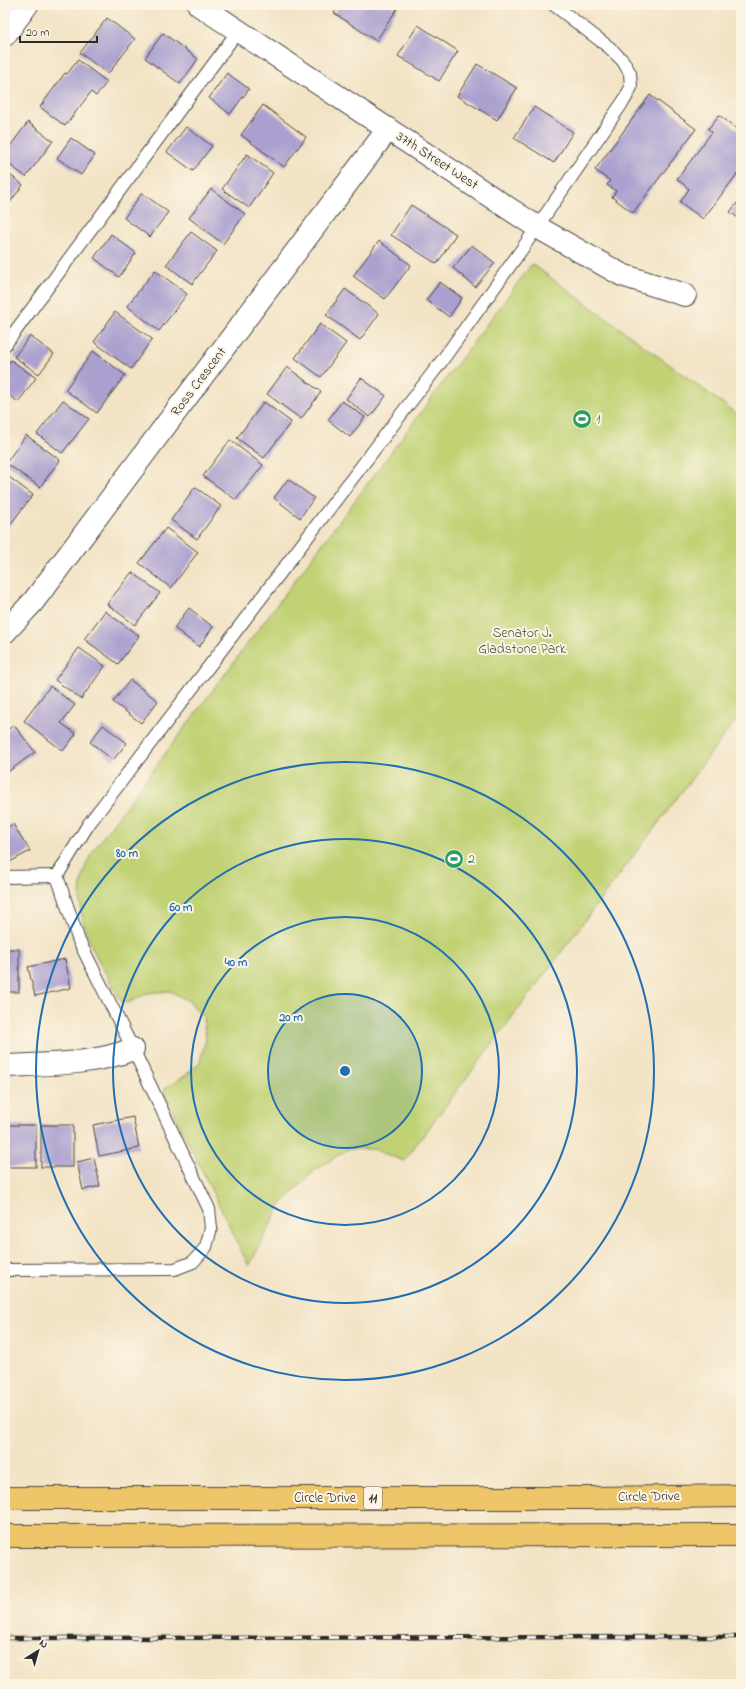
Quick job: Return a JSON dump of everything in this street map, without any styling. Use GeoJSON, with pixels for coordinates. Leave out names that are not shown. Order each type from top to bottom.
{"type":"FeatureCollection","features":[{"type":"Feature","properties":{"kind":"highway","name":"Circle Drive"},"geometry":{"type":"LineString","coordinates":[[5,1498],[594,1498],[741,1496]]}},
{"type":"Feature","properties":{"kind":"highway"},"geometry":{"type":"LineString","coordinates":[[5,1536],[741,1535]]}},
{"type":"Feature","properties":{"kind":"street"},"geometry":{"type":"LineString","coordinates":[[5,35],[28,5]]}},
{"type":"Feature","properties":{"kind":"street","name":"37th Street West"},"geometry":{"type":"LineString","coordinates":[[199,5],[537,227],[622,275],[685,295]]}},
{"type":"Feature","properties":{"kind":"street","name":"Ross Crescent"},"geometry":{"type":"LineString","coordinates":[[5,632],[33,602],[388,129]]}},
{"type":"Feature","properties":{"kind":"street"},"geometry":{"type":"LineString","coordinates":[[5,1066],[85,1061],[114,1056],[132,1049]]}},
{"type":"Feature","properties":{"kind":"lane"},"geometry":{"type":"LineString","coordinates":[[5,1270],[175,1269],[193,1262],[206,1247],[211,1228],[209,1209],[79,941],[57,876],[88,825],[432,374],[537,227],[625,99],[631,87],[630,73],[623,61],[610,48],[554,5]]}},
{"type":"Feature","properties":{"kind":"lane"},"geometry":{"type":"LineString","coordinates":[[5,345],[238,31]]}},
{"type":"Feature","properties":{"kind":"lane"},"geometry":{"type":"LineString","coordinates":[[5,876],[57,876]]}},
{"type":"Feature","properties":{"kind":"green space","name":"Senator J. Gladstone Park"},"geometry":{"type":"Polygon","coordinates":[[[532,264],[741,417],[741,713],[404,1161],[373,1149],[348,1149],[315,1170],[281,1204],[249,1266],[165,1095],[165,1088],[185,1076],[200,1062],[206,1039],[203,1017],[189,1001],[170,991],[147,993],[128,1003],[122,1002],[95,953],[83,919],[80,902],[81,884],[87,861],[105,834],[532,264]]]}},
{"type":"Feature","properties":{"kind":"building"},"geometry":{"type":"Polygon","coordinates":[[[340,5],[390,5],[397,9],[376,41],[334,13],[340,5]]]}},
{"type":"Feature","properties":{"kind":"building"},"geometry":{"type":"Polygon","coordinates":[[[107,18],[135,39],[108,74],[80,53],[107,18]]]}},
{"type":"Feature","properties":{"kind":"building"},"geometry":{"type":"Polygon","coordinates":[[[418,25],[458,51],[439,81],[398,56],[418,25]]]}},
{"type":"Feature","properties":{"kind":"building"},"geometry":{"type":"Polygon","coordinates":[[[163,33],[198,59],[180,84],[145,58],[163,33]]]}},
{"type":"Feature","properties":{"kind":"building"},"geometry":{"type":"Polygon","coordinates":[[[78,60],[107,82],[96,96],[91,92],[65,126],[40,107],[65,73],[67,74],[78,60]]]}},
{"type":"Feature","properties":{"kind":"building"},"geometry":{"type":"Polygon","coordinates":[[[477,64],[517,88],[497,120],[457,96],[477,64]]]}},
{"type":"Feature","properties":{"kind":"building"},"geometry":{"type":"Polygon","coordinates":[[[227,73],[249,89],[230,114],[209,98],[227,73]]]}},
{"type":"Feature","properties":{"kind":"building"},"geometry":{"type":"Polygon","coordinates":[[[650,95],[696,129],[633,213],[612,197],[616,191],[607,185],[610,181],[595,170],[650,95]]]}},
{"type":"Feature","properties":{"kind":"building"},"geometry":{"type":"Polygon","coordinates":[[[263,105],[306,137],[284,167],[241,135],[263,105]]]}},
{"type":"Feature","properties":{"kind":"building"},"geometry":{"type":"Polygon","coordinates":[[[534,107],[573,132],[554,163],[514,138],[534,107]]]}},
{"type":"Feature","properties":{"kind":"building"},"geometry":{"type":"Polygon","coordinates":[[[719,115],[741,132],[741,169],[703,219],[680,202],[689,189],[677,179],[712,132],[708,129],[719,115]]]}},
{"type":"Feature","properties":{"kind":"building"},"geometry":{"type":"Polygon","coordinates":[[[28,122],[53,141],[26,177],[5,161],[5,153],[28,122]]]}},
{"type":"Feature","properties":{"kind":"building"},"geometry":{"type":"Polygon","coordinates":[[[186,127],[212,146],[193,171],[167,152],[186,127]]]}},
{"type":"Feature","properties":{"kind":"building"},"geometry":{"type":"Polygon","coordinates":[[[71,138],[95,155],[81,175],[57,158],[71,138]]]}},
{"type":"Feature","properties":{"kind":"building"},"geometry":{"type":"Polygon","coordinates":[[[247,154],[273,173],[249,208],[222,189],[247,154]]]}},
{"type":"Feature","properties":{"kind":"building"},"geometry":{"type":"Polygon","coordinates":[[[5,171],[23,185],[5,209],[5,171]]]}},
{"type":"Feature","properties":{"kind":"building"},"geometry":{"type":"Polygon","coordinates":[[[211,189],[245,214],[223,244],[189,218],[211,189]]]}},
{"type":"Feature","properties":{"kind":"building"},"geometry":{"type":"Polygon","coordinates":[[[142,193],[168,212],[150,237],[124,218],[142,193]]]}},
{"type":"Feature","properties":{"kind":"building"},"geometry":{"type":"Polygon","coordinates":[[[741,198],[741,220],[730,212],[741,198]]]}},
{"type":"Feature","properties":{"kind":"building"},"geometry":{"type":"Polygon","coordinates":[[[411,205],[456,234],[437,264],[391,235],[411,205]]]}},
{"type":"Feature","properties":{"kind":"building"},"geometry":{"type":"Polygon","coordinates":[[[191,232],[217,251],[192,284],[166,265],[191,232]]]}},
{"type":"Feature","properties":{"kind":"building"},"geometry":{"type":"Polygon","coordinates":[[[111,234],[136,253],[119,277],[94,258],[111,234]]]}},
{"type":"Feature","properties":{"kind":"building"},"geometry":{"type":"Polygon","coordinates":[[[379,241],[411,265],[385,299],[353,276],[379,241]]]}},
{"type":"Feature","properties":{"kind":"building"},"geometry":{"type":"Polygon","coordinates":[[[472,245],[495,263],[475,287],[453,268],[472,245]]]}},
{"type":"Feature","properties":{"kind":"building"},"geometry":{"type":"Polygon","coordinates":[[[155,270],[187,294],[159,331],[127,306],[155,270]]]}},
{"type":"Feature","properties":{"kind":"building"},"geometry":{"type":"Polygon","coordinates":[[[440,282],[462,298],[449,317],[426,300],[440,282]]]}},
{"type":"Feature","properties":{"kind":"building"},"geometry":{"type":"Polygon","coordinates":[[[345,289],[379,314],[360,340],[326,315],[345,289]]]}},
{"type":"Feature","properties":{"kind":"building"},"geometry":{"type":"Polygon","coordinates":[[[115,312],[152,339],[131,369],[94,342],[115,312]]]}},
{"type":"Feature","properties":{"kind":"building"},"geometry":{"type":"Polygon","coordinates":[[[320,324],[346,343],[321,377],[295,358],[320,324]]]}},
{"type":"Feature","properties":{"kind":"building"},"geometry":{"type":"Polygon","coordinates":[[[30,336],[54,354],[39,374],[14,357],[30,336]]]}},
{"type":"Feature","properties":{"kind":"building"},"geometry":{"type":"Polygon","coordinates":[[[93,351],[125,375],[97,413],[65,390],[93,351]]]}},
{"type":"Feature","properties":{"kind":"building"},"geometry":{"type":"Polygon","coordinates":[[[11,360],[36,378],[18,402],[5,392],[5,369],[11,360]]]}},
{"type":"Feature","properties":{"kind":"building"},"geometry":{"type":"Polygon","coordinates":[[[287,367],[321,392],[301,419],[267,394],[287,367]]]}},
{"type":"Feature","properties":{"kind":"building"},"geometry":{"type":"Polygon","coordinates":[[[361,378],[386,396],[370,417],[346,399],[361,378]]]}},
{"type":"Feature","properties":{"kind":"building"},"geometry":{"type":"Polygon","coordinates":[[[63,400],[89,419],[62,453],[37,434],[63,400]]]}},
{"type":"Feature","properties":{"kind":"building"},"geometry":{"type":"Polygon","coordinates":[[[342,401],[365,417],[350,437],[328,420],[342,401]]]}},
{"type":"Feature","properties":{"kind":"building"},"geometry":{"type":"Polygon","coordinates":[[[264,402],[291,422],[264,458],[237,438],[264,402]]]}},
{"type":"Feature","properties":{"kind":"building"},"geometry":{"type":"Polygon","coordinates":[[[26,435],[60,460],[40,487],[6,463],[26,435]]]}},
{"type":"Feature","properties":{"kind":"building"},"geometry":{"type":"Polygon","coordinates":[[[230,440],[263,465],[236,500],[203,476],[230,440]]]}},
{"type":"Feature","properties":{"kind":"building"},"geometry":{"type":"Polygon","coordinates":[[[5,474],[33,495],[6,530],[5,530],[5,474]]]}},
{"type":"Feature","properties":{"kind":"building"},"geometry":{"type":"Polygon","coordinates":[[[288,479],[314,498],[300,518],[274,498],[288,479]]]}},
{"type":"Feature","properties":{"kind":"building"},"geometry":{"type":"Polygon","coordinates":[[[195,487],[221,506],[197,539],[171,520],[195,487]]]}},
{"type":"Feature","properties":{"kind":"building"},"geometry":{"type":"Polygon","coordinates":[[[166,528],[198,552],[171,588],[139,563],[166,528]]]}},
{"type":"Feature","properties":{"kind":"building"},"geometry":{"type":"Polygon","coordinates":[[[132,572],[160,593],[135,625],[107,604],[132,572]]]}},
{"type":"Feature","properties":{"kind":"building"},"geometry":{"type":"Polygon","coordinates":[[[189,608],[213,627],[199,647],[174,628],[189,608]]]}},
{"type":"Feature","properties":{"kind":"building"},"geometry":{"type":"Polygon","coordinates":[[[105,611],[139,636],[118,664],[84,639],[105,611]]]}},
{"type":"Feature","properties":{"kind":"building"},"geometry":{"type":"Polygon","coordinates":[[[79,648],[105,666],[81,699],[55,680],[79,648]]]}},
{"type":"Feature","properties":{"kind":"building"},"geometry":{"type":"Polygon","coordinates":[[[130,680],[158,701],[141,723],[113,702],[130,680]]]}},
{"type":"Feature","properties":{"kind":"building"},"geometry":{"type":"Polygon","coordinates":[[[50,686],[75,705],[61,723],[76,734],[63,751],[24,721],[50,686]]]}},
{"type":"Feature","properties":{"kind":"building"},"geometry":{"type":"Polygon","coordinates":[[[14,725],[35,752],[5,774],[5,732],[14,725]]]}},
{"type":"Feature","properties":{"kind":"building"},"geometry":{"type":"Polygon","coordinates":[[[103,725],[127,743],[113,760],[90,742],[103,725]]]}},
{"type":"Feature","properties":{"kind":"building"},"geometry":{"type":"Polygon","coordinates":[[[13,824],[30,851],[8,863],[5,858],[5,829],[13,824]]]}},
{"type":"Feature","properties":{"kind":"building"},"geometry":{"type":"Polygon","coordinates":[[[5,949],[19,949],[19,992],[5,992],[5,949]]]}},
{"type":"Feature","properties":{"kind":"building"},"geometry":{"type":"Polygon","coordinates":[[[65,959],[71,988],[35,996],[28,967],[65,959]]]}},
{"type":"Feature","properties":{"kind":"building"},"geometry":{"type":"Polygon","coordinates":[[[133,1117],[139,1148],[99,1156],[93,1125],[133,1117]]]}},
{"type":"Feature","properties":{"kind":"building"},"geometry":{"type":"Polygon","coordinates":[[[5,1125],[36,1125],[36,1167],[5,1167],[5,1125]]]}},
{"type":"Feature","properties":{"kind":"building"},"geometry":{"type":"Polygon","coordinates":[[[41,1125],[73,1125],[73,1167],[41,1167],[41,1125]]]}},
{"type":"Feature","properties":{"kind":"building"},"geometry":{"type":"Polygon","coordinates":[[[94,1158],[100,1186],[83,1190],[77,1162],[94,1158]]]}},
{"type":"Feature","properties":{"kind":"railway"},"geometry":{"type":"LineString","coordinates":[[5,1638],[741,1637]]}},
{"type":"Feature","properties":{"kind":"place","name":"1"},"geometry":{"type":"Point","coordinates":[582,419]}},
{"type":"Feature","properties":{"kind":"place","name":"2"},"geometry":{"type":"Point","coordinates":[454,859]}}]}
